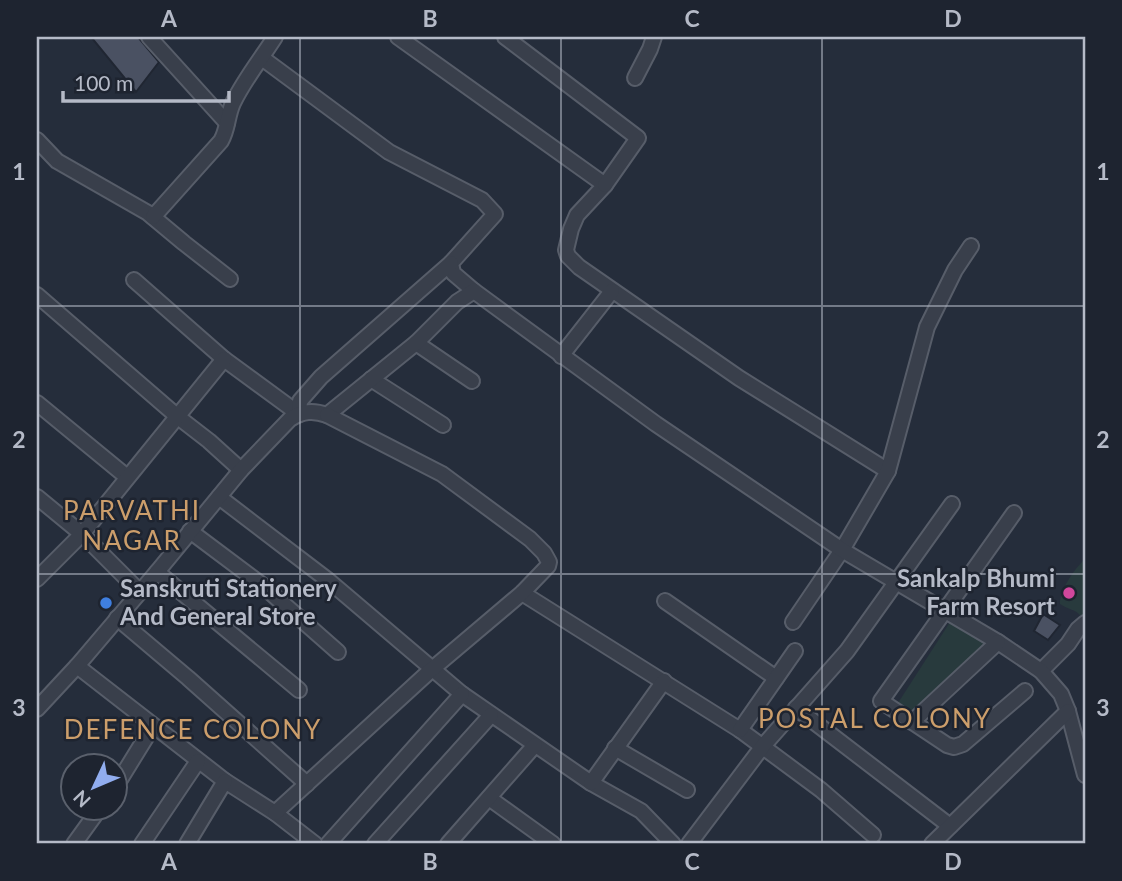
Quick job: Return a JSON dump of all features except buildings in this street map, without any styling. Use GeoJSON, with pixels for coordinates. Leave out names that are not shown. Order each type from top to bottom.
{"type":"FeatureCollection","features":[{"type":"Feature","properties":{"kind":"street"},"geometry":{"type":"LineString","coordinates":[[149,37],[227,123]]}},
{"type":"Feature","properties":{"kind":"street"},"geometry":{"type":"LineString","coordinates":[[153,217],[221,141],[234,100],[275,37]]}},
{"type":"Feature","properties":{"kind":"street"},"geometry":{"type":"LineString","coordinates":[[398,37],[605,185]]}},
{"type":"Feature","properties":{"kind":"street"},"geometry":{"type":"LineString","coordinates":[[505,37],[638,138],[605,185],[577,215],[568,237],[568,256],[612,291],[739,378],[888,471]]}},
{"type":"Feature","properties":{"kind":"street"},"geometry":{"type":"LineString","coordinates":[[635,78],[654,37]]}},
{"type":"Feature","properties":{"kind":"street"},"geometry":{"type":"LineString","coordinates":[[262,58],[389,152],[482,200],[495,214],[451,263],[321,377],[300,401],[299,414]]}},
{"type":"Feature","properties":{"kind":"street"},"geometry":{"type":"LineString","coordinates":[[37,140],[57,161],[153,217],[230,279]]}},
{"type":"Feature","properties":{"kind":"street"},"geometry":{"type":"LineString","coordinates":[[793,622],[842,550],[888,471],[927,327],[955,270],[971,246]]}},
{"type":"Feature","properties":{"kind":"street"},"geometry":{"type":"LineString","coordinates":[[451,263],[453,273],[474,291],[656,424],[842,550],[998,642],[1041,671],[1060,694],[1068,711],[1085,775]]}},
{"type":"Feature","properties":{"kind":"street"},"geometry":{"type":"LineString","coordinates":[[134,280],[224,359],[299,414]]}},
{"type":"Feature","properties":{"kind":"street"},"geometry":{"type":"LineString","coordinates":[[327,415],[416,343],[457,302],[474,291]]}},
{"type":"Feature","properties":{"kind":"street"},"geometry":{"type":"LineString","coordinates":[[561,356],[612,291]]}},
{"type":"Feature","properties":{"kind":"street"},"geometry":{"type":"LineString","coordinates":[[37,295],[241,470]]}},
{"type":"Feature","properties":{"kind":"street"},"geometry":{"type":"LineString","coordinates":[[416,343],[472,381]]}},
{"type":"Feature","properties":{"kind":"street"},"geometry":{"type":"LineString","coordinates":[[37,579],[82,534],[224,359]]}},
{"type":"Feature","properties":{"kind":"street"},"geometry":{"type":"LineString","coordinates":[[371,379],[443,425]]}},
{"type":"Feature","properties":{"kind":"street"},"geometry":{"type":"LineString","coordinates":[[37,403],[127,477]]}},
{"type":"Feature","properties":{"kind":"street"},"geometry":{"type":"LineString","coordinates":[[37,709],[42,694],[77,666],[241,470],[290,419],[309,411],[327,415],[442,474],[530,539],[544,552],[549,562],[522,593],[431,670],[275,813]]}},
{"type":"Feature","properties":{"kind":"street"},"geometry":{"type":"LineString","coordinates":[[37,497],[82,534],[140,592]]}},
{"type":"Feature","properties":{"kind":"street"},"geometry":{"type":"LineString","coordinates":[[219,497],[330,581],[461,694],[591,783],[641,811],[673,844]]}},
{"type":"Feature","properties":{"kind":"street"},"geometry":{"type":"LineString","coordinates":[[689,844],[763,747],[847,650],[952,504]]}},
{"type":"Feature","properties":{"kind":"street"},"geometry":{"type":"LineString","coordinates":[[1014,513],[881,701],[947,745],[959,747],[1025,691]]}},
{"type":"Feature","properties":{"kind":"street"},"geometry":{"type":"LineString","coordinates":[[190,531],[262,585],[338,652]]}},
{"type":"Feature","properties":{"kind":"street"},"geometry":{"type":"LineString","coordinates":[[157,572],[299,690]]}},
{"type":"Feature","properties":{"kind":"street"},"geometry":{"type":"LineString","coordinates":[[522,593],[740,730],[821,790],[873,835]]}},
{"type":"Feature","properties":{"kind":"street"},"geometry":{"type":"LineString","coordinates":[[665,601],[776,678]]}},
{"type":"Feature","properties":{"kind":"street"},"geometry":{"type":"LineString","coordinates":[[117,618],[307,784]]}},
{"type":"Feature","properties":{"kind":"street"},"geometry":{"type":"LineString","coordinates":[[1041,671],[1085,623]]}},
{"type":"Feature","properties":{"kind":"street"},"geometry":{"type":"LineString","coordinates":[[912,722],[998,642]]}},
{"type":"Feature","properties":{"kind":"street"},"geometry":{"type":"LineString","coordinates":[[740,730],[795,651]]}},
{"type":"Feature","properties":{"kind":"street"},"geometry":{"type":"LineString","coordinates":[[77,666],[198,761],[275,813],[315,844]]}},
{"type":"Feature","properties":{"kind":"street"},"geometry":{"type":"LineString","coordinates":[[591,783],[664,681]]}},
{"type":"Feature","properties":{"kind":"street"},"geometry":{"type":"LineString","coordinates":[[328,844],[461,694]]}},
{"type":"Feature","properties":{"kind":"street"},"geometry":{"type":"LineString","coordinates":[[796,708],[950,826]]}},
{"type":"Feature","properties":{"kind":"street"},"geometry":{"type":"LineString","coordinates":[[932,844],[1068,711]]}},
{"type":"Feature","properties":{"kind":"street"},"geometry":{"type":"LineString","coordinates":[[375,844],[491,715]]}},
{"type":"Feature","properties":{"kind":"street"},"geometry":{"type":"LineString","coordinates":[[130,763],[153,726]]}},
{"type":"Feature","properties":{"kind":"street"},"geometry":{"type":"LineString","coordinates":[[453,843],[535,745]]}},
{"type":"Feature","properties":{"kind":"street"},"geometry":{"type":"LineString","coordinates":[[615,748],[687,790]]}},
{"type":"Feature","properties":{"kind":"street"},"geometry":{"type":"LineString","coordinates":[[142,844],[198,761]]}},
{"type":"Feature","properties":{"kind":"street"},"geometry":{"type":"LineString","coordinates":[[187,844],[225,781]]}},
{"type":"Feature","properties":{"kind":"street"},"geometry":{"type":"LineString","coordinates":[[489,798],[553,844]]}},
{"type":"Feature","properties":{"kind":"street"},"geometry":{"type":"LineString","coordinates":[[74,844],[89,822]]}},
{"type":"Feature","properties":{"kind":"shaded area"},"geometry":{"type":"Polygon","coordinates":[[[1085,559],[1085,624],[1078,613],[1060,604],[1060,599],[1068,580],[1085,559]]]}},
{"type":"Feature","properties":{"kind":"shaded area"},"geometry":{"type":"Polygon","coordinates":[[[952,619],[990,644],[914,714],[898,703],[952,619]]]}},
{"type":"Feature","properties":{"kind":"place","name":"Sankalp Bhumi Farm Resort"},"geometry":{"type":"Point","coordinates":[1069,593]}},
{"type":"Feature","properties":{"kind":"place","name":"Sanskruti Stationery And General Store"},"geometry":{"type":"Point","coordinates":[106,603]}},
{"type":"Feature","properties":{"kind":"district","name":"PARVATHI NAGAR"},"geometry":{"type":"Point","coordinates":[132,526]}},
{"type":"Feature","properties":{"kind":"district","name":"POSTAL COLONY"},"geometry":{"type":"Point","coordinates":[875,719]}},
{"type":"Feature","properties":{"kind":"district","name":"DEFENCE COLONY"},"geometry":{"type":"Point","coordinates":[193,730]}}]}
